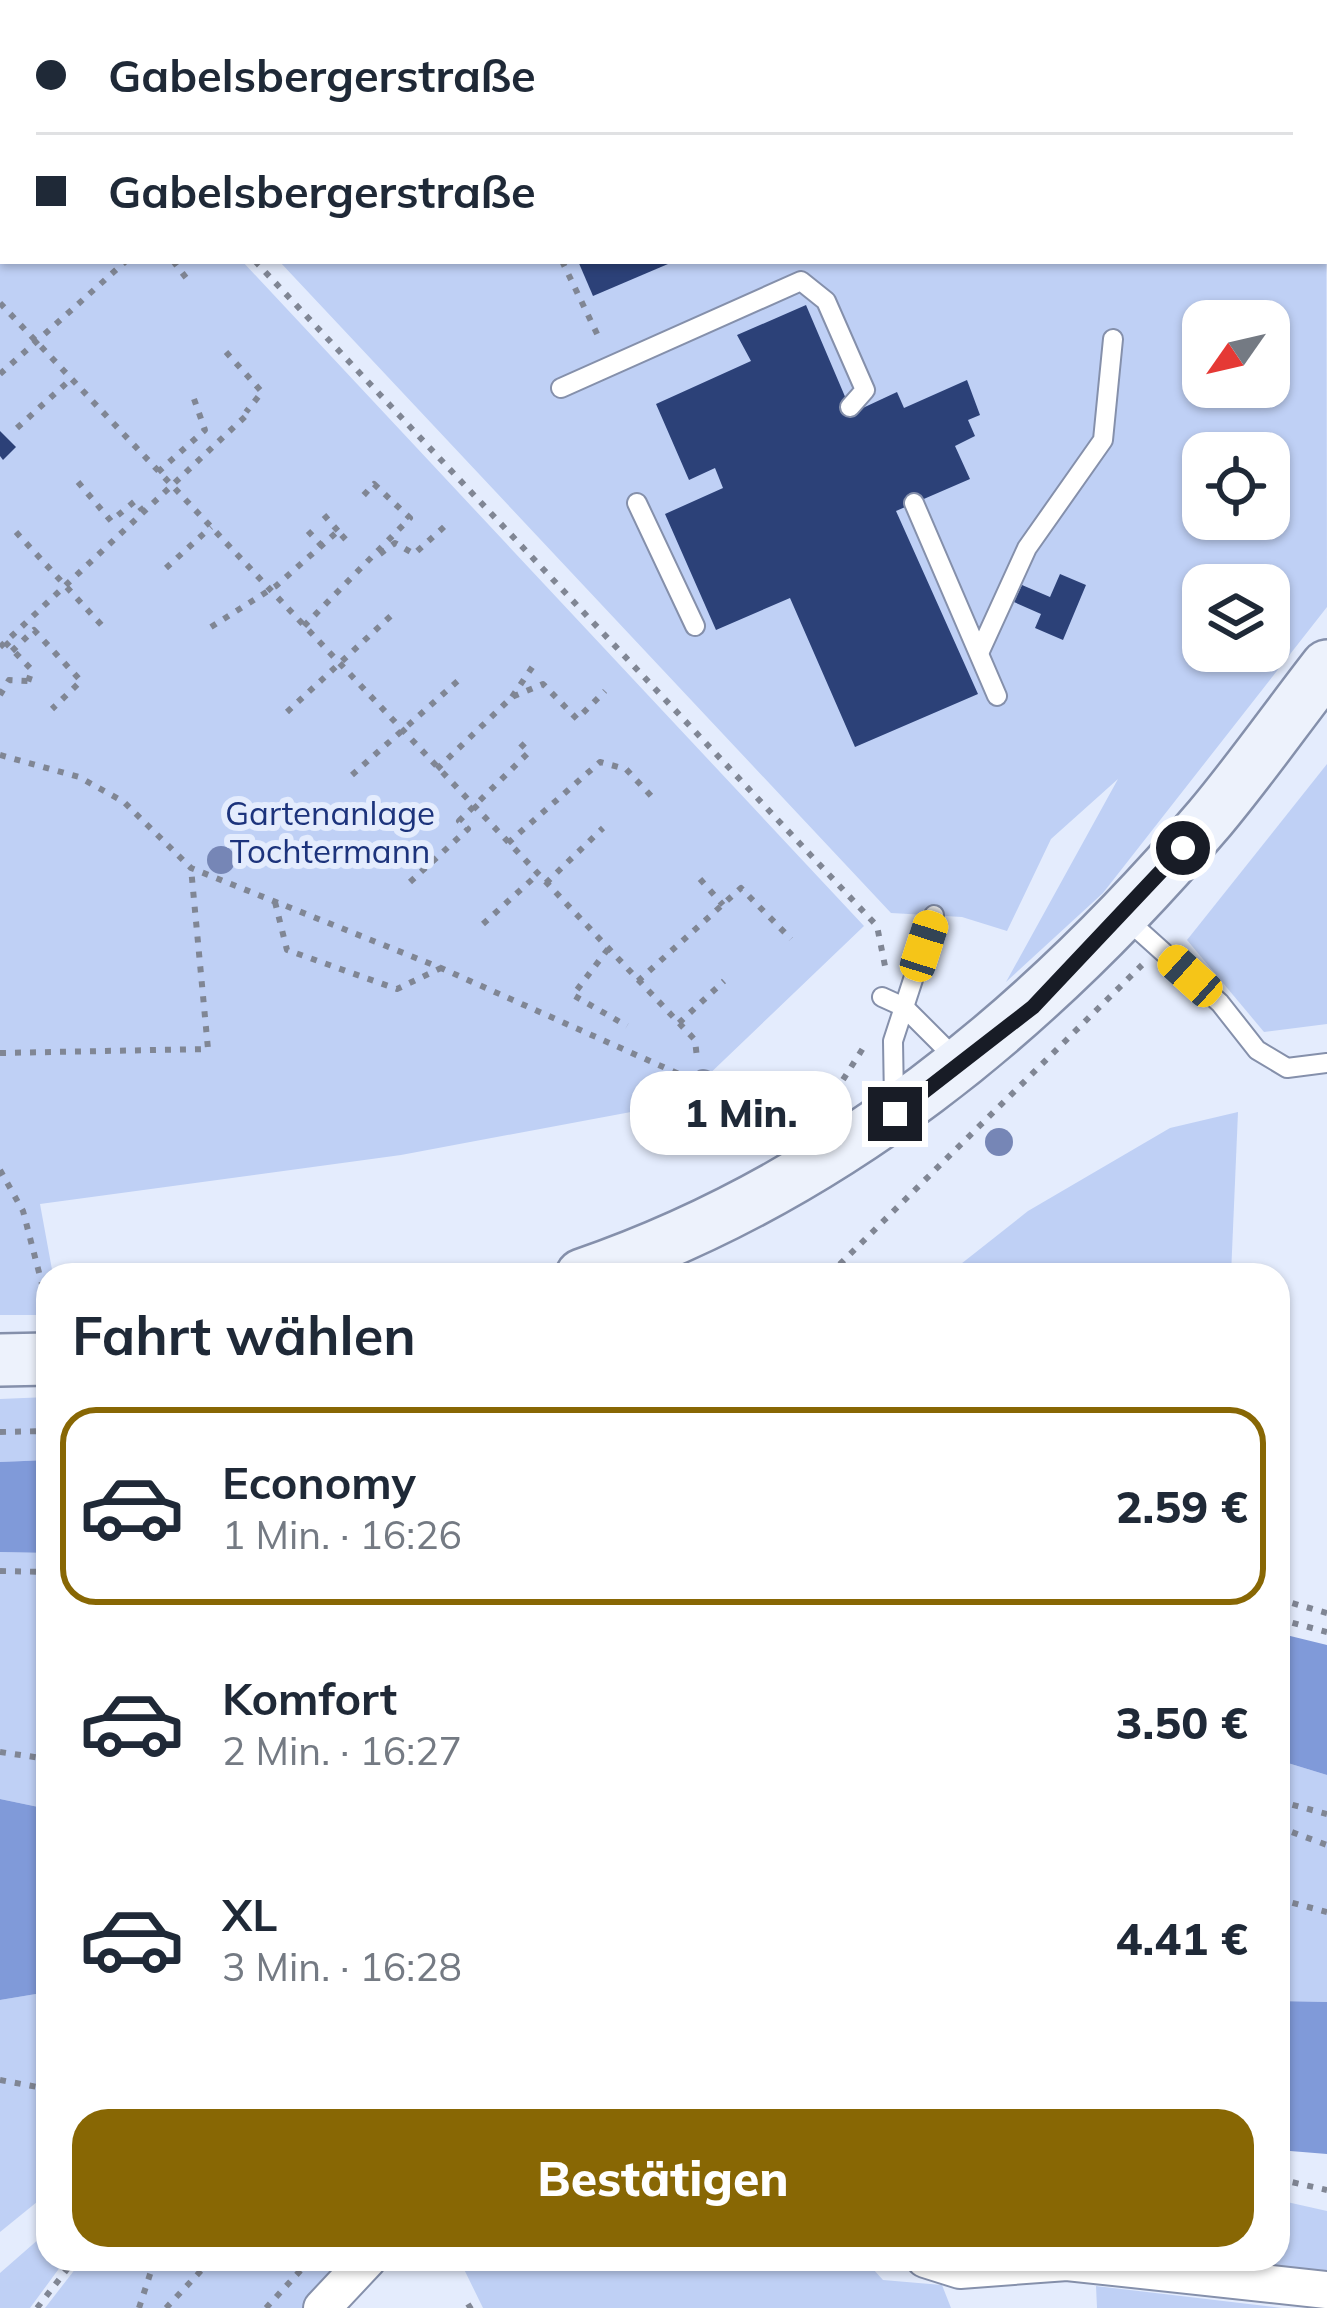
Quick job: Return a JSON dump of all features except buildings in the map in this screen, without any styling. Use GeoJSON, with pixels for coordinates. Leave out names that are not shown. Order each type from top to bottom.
{"type":"FeatureCollection","features":[{"type":"Feature","properties":{"kind":"street"},"geometry":{"type":"LineString","coordinates":[[618,1263],[694,1232],[789,1182],[962,1066],[1033,1007],[1213,815],[1327,666]]}},
{"type":"Feature","properties":{"kind":"street"},"geometry":{"type":"LineString","coordinates":[[0,1360],[36,1359]]}},
{"type":"Feature","properties":{"kind":"street"},"geometry":{"type":"LineString","coordinates":[[322,2308],[357,2271]]}},
{"type":"Feature","properties":{"kind":"street"},"geometry":{"type":"LineString","coordinates":[[1151,2271],[1327,2290]]}},
{"type":"Feature","properties":{"kind":"lane"},"geometry":{"type":"LineString","coordinates":[[561,388],[801,281],[826,301],[865,390],[850,407]]}},
{"type":"Feature","properties":{"kind":"lane"},"geometry":{"type":"LineString","coordinates":[[980,651],[1027,548],[1103,440],[1113,339]]}},
{"type":"Feature","properties":{"kind":"lane"},"geometry":{"type":"LineString","coordinates":[[637,502],[695,626]]}},
{"type":"Feature","properties":{"kind":"lane"},"geometry":{"type":"LineString","coordinates":[[914,503],[997,696]]}},
{"type":"Feature","properties":{"kind":"lane"},"geometry":{"type":"LineString","coordinates":[[895,1114],[892,1002],[934,915]]}},
{"type":"Feature","properties":{"kind":"lane"},"geometry":{"type":"LineString","coordinates":[[1123,916],[1220,1003],[1257,1050],[1287,1068],[1327,1063]]}},
{"type":"Feature","properties":{"kind":"lane"},"geometry":{"type":"LineString","coordinates":[[892,1002],[962,1066]]}},
{"type":"Feature","properties":{"kind":"lane"},"geometry":{"type":"LineString","coordinates":[[703,1080],[788,1116]]}},
{"type":"Feature","properties":{"kind":"lane"},"geometry":{"type":"LineString","coordinates":[[774,1084],[788,1116],[803,1134]]}},
{"type":"Feature","properties":{"kind":"path"},"geometry":{"type":"LineString","coordinates":[[108,274],[115,264]]}},
{"type":"Feature","properties":{"kind":"path"},"geometry":{"type":"LineString","coordinates":[[0,374],[122,264]]}},
{"type":"Feature","properties":{"kind":"path"},"geometry":{"type":"LineString","coordinates":[[175,264],[191,284]]}},
{"type":"Feature","properties":{"kind":"path"},"geometry":{"type":"LineString","coordinates":[[258,264],[877,926],[892,1002],[824,1111]]}},
{"type":"Feature","properties":{"kind":"path"},"geometry":{"type":"LineString","coordinates":[[563,264],[612,364]]}},
{"type":"Feature","properties":{"kind":"path"},"geometry":{"type":"LineString","coordinates":[[0,303],[680,1023],[695,1040],[699,1074],[681,1075],[441,968],[191,868],[124,802],[79,777],[0,755]]}},
{"type":"Feature","properties":{"kind":"path"},"geometry":{"type":"LineString","coordinates":[[0,695],[9,680],[27,684],[32,670],[2,644],[249,411],[262,392],[226,352]]}},
{"type":"Feature","properties":{"kind":"path"},"geometry":{"type":"LineString","coordinates":[[17,428],[71,380]]}},
{"type":"Feature","properties":{"kind":"path"},"geometry":{"type":"LineString","coordinates":[[158,472],[205,430],[194,399]]}},
{"type":"Feature","properties":{"kind":"path"},"geometry":{"type":"LineString","coordinates":[[78,482],[111,521],[135,501],[142,510]]}},
{"type":"Feature","properties":{"kind":"path"},"geometry":{"type":"LineString","coordinates":[[304,626],[410,518],[374,484],[362,497]]}},
{"type":"Feature","properties":{"kind":"path"},"geometry":{"type":"LineString","coordinates":[[324,515],[347,541]]}},
{"type":"Feature","properties":{"kind":"path"},"geometry":{"type":"LineString","coordinates":[[377,555],[395,543],[414,554],[445,526]]}},
{"type":"Feature","properties":{"kind":"path"},"geometry":{"type":"LineString","coordinates":[[166,568],[211,527]]}},
{"type":"Feature","properties":{"kind":"path"},"geometry":{"type":"LineString","coordinates":[[308,530],[322,545]]}},
{"type":"Feature","properties":{"kind":"path"},"geometry":{"type":"LineString","coordinates":[[211,626],[268,590],[338,531]]}},
{"type":"Feature","properties":{"kind":"path"},"geometry":{"type":"LineString","coordinates":[[16,532],[107,632]]}},
{"type":"Feature","properties":{"kind":"path"},"geometry":{"type":"LineString","coordinates":[[287,712],[395,612]]}},
{"type":"Feature","properties":{"kind":"path"},"geometry":{"type":"LineString","coordinates":[[12,651],[34,629],[81,681],[52,709]]}},
{"type":"Feature","properties":{"kind":"path"},"geometry":{"type":"LineString","coordinates":[[437,769],[512,697],[533,666]]}},
{"type":"Feature","properties":{"kind":"path"},"geometry":{"type":"LineString","coordinates":[[352,775],[460,679]]}},
{"type":"Feature","properties":{"kind":"path"},"geometry":{"type":"LineString","coordinates":[[512,697],[543,684],[578,719],[605,691]]}},
{"type":"Feature","properties":{"kind":"path"},"geometry":{"type":"LineString","coordinates":[[410,882],[468,829],[459,820],[530,752],[516,740]]}},
{"type":"Feature","properties":{"kind":"path"},"geometry":{"type":"LineString","coordinates":[[508,843],[600,762],[626,769],[654,799]]}},
{"type":"Feature","properties":{"kind":"path"},"geometry":{"type":"LineString","coordinates":[[546,883],[603,828]]}},
{"type":"Feature","properties":{"kind":"path"},"geometry":{"type":"LineString","coordinates":[[0,1053],[208,1049],[191,868]]}},
{"type":"Feature","properties":{"kind":"path"},"geometry":{"type":"LineString","coordinates":[[483,924],[538,874]]}},
{"type":"Feature","properties":{"kind":"path"},"geometry":{"type":"LineString","coordinates":[[700,879],[723,905]]}},
{"type":"Feature","properties":{"kind":"path"},"geometry":{"type":"LineString","coordinates":[[638,981],[741,888],[791,939]]}},
{"type":"Feature","properties":{"kind":"path"},"geometry":{"type":"LineString","coordinates":[[275,902],[287,950],[397,989],[441,968]]}},
{"type":"Feature","properties":{"kind":"path"},"geometry":{"type":"LineString","coordinates":[[608,949],[573,995],[627,1026]]}},
{"type":"Feature","properties":{"kind":"path"},"geometry":{"type":"LineString","coordinates":[[680,1023],[724,981]]}},
{"type":"Feature","properties":{"kind":"path"},"geometry":{"type":"LineString","coordinates":[[0,1170],[23,1211],[37,1263]]}},
{"type":"Feature","properties":{"kind":"path"},"geometry":{"type":"LineString","coordinates":[[0,1432],[36,1431]]}},
{"type":"Feature","properties":{"kind":"path"},"geometry":{"type":"LineString","coordinates":[[0,1571],[36,1572]]}},
{"type":"Feature","properties":{"kind":"path"},"geometry":{"type":"LineString","coordinates":[[1290,1602],[1327,1612]]}},
{"type":"Feature","properties":{"kind":"path"},"geometry":{"type":"LineString","coordinates":[[1290,1622],[1327,1632]]}},
{"type":"Feature","properties":{"kind":"path"},"geometry":{"type":"LineString","coordinates":[[0,1752],[36,1757]]}},
{"type":"Feature","properties":{"kind":"path"},"geometry":{"type":"LineString","coordinates":[[1290,1804],[1327,1814]]}},
{"type":"Feature","properties":{"kind":"path"},"geometry":{"type":"LineString","coordinates":[[1290,1831],[1327,1844]]}},
{"type":"Feature","properties":{"kind":"path"},"geometry":{"type":"LineString","coordinates":[[1290,1902],[1327,1912]]}},
{"type":"Feature","properties":{"kind":"path"},"geometry":{"type":"LineString","coordinates":[[0,2080],[36,2087]]}},
{"type":"Feature","properties":{"kind":"path"},"geometry":{"type":"LineString","coordinates":[[1290,2182],[1327,2190]]}},
{"type":"Feature","properties":{"kind":"path"},"geometry":{"type":"LineString","coordinates":[[37,2308],[66,2271]]}},
{"type":"Feature","properties":{"kind":"path"},"geometry":{"type":"LineString","coordinates":[[139,2308],[151,2271]]}},
{"type":"Feature","properties":{"kind":"path"},"geometry":{"type":"LineString","coordinates":[[166,2308],[201,2271]]}},
{"type":"Feature","properties":{"kind":"path"},"geometry":{"type":"LineString","coordinates":[[266,2308],[299,2271]]}},
{"type":"Feature","properties":{"kind":"green space","name":"Gartenanlage Tochtermann"},"geometry":{"type":"Polygon","coordinates":[[[0,264],[245,264],[864,926],[679,1103],[401,1155],[40,1204],[51,1263],[36,1263],[36,1315],[0,1315],[0,264]]]}},
{"type":"Feature","properties":{"kind":"green space"},"geometry":{"type":"Polygon","coordinates":[[[282,264],[1326,264],[1327,607],[1290,654],[1290,564],[1182,564],[1182,672],[1276,672],[1103,893],[1006,982],[1118,779],[1051,839],[1007,931],[962,917],[891,913],[282,264]]]}},
{"type":"Feature","properties":{"kind":"green space"},"geometry":{"type":"Polygon","coordinates":[[[1327,764],[1327,1024],[1264,1032],[1187,940],[1327,764]]]}},
{"type":"Feature","properties":{"kind":"green space"},"geometry":{"type":"Polygon","coordinates":[[[1238,1112],[1232,1263],[962,1263],[1028,1211],[1170,1128],[1238,1112]]]}},
{"type":"Feature","properties":{"kind":"green space"},"geometry":{"type":"Polygon","coordinates":[[[36,1398],[36,1460],[0,1462],[0,1399],[36,1398]]]}},
{"type":"Feature","properties":{"kind":"green space"},"geometry":{"type":"Polygon","coordinates":[[[0,1552],[36,1553],[36,1806],[0,1799],[0,1552]]]}},
{"type":"Feature","properties":{"kind":"green space"},"geometry":{"type":"Polygon","coordinates":[[[1290,1764],[1327,1775],[1327,2002],[1290,2001],[1290,1764]]]}},
{"type":"Feature","properties":{"kind":"green space"},"geometry":{"type":"Polygon","coordinates":[[[36,1994],[36,2203],[0,2232],[0,2000],[36,1994]]]}},
{"type":"Feature","properties":{"kind":"green space"},"geometry":{"type":"Polygon","coordinates":[[[1290,2203],[1327,2211],[1327,2278],[1259,2271],[1290,2271],[1290,2203]]]}},
{"type":"Feature","properties":{"kind":"green space"},"geometry":{"type":"Polygon","coordinates":[[[36,2242],[36,2271],[57,2271],[30,2308],[0,2308],[0,2273],[36,2242]]]}},
{"type":"Feature","properties":{"kind":"green space"},"geometry":{"type":"Polygon","coordinates":[[[74,2271],[356,2271],[321,2308],[45,2308],[74,2271]]]}},
{"type":"Feature","properties":{"kind":"green space"},"geometry":{"type":"Polygon","coordinates":[[[465,2271],[875,2271],[883,2280],[942,2285],[951,2308],[483,2308],[465,2271]]]}},
{"type":"Feature","properties":{"kind":"green space"},"geometry":{"type":"Polygon","coordinates":[[[1096,2286],[1282,2308],[1097,2308],[1096,2286]]]}},
{"type":"Feature","properties":{"kind":"water"},"geometry":{"type":"Polygon","coordinates":[[[36,1460],[36,1553],[0,1552],[0,1462],[36,1460]]]}},
{"type":"Feature","properties":{"kind":"water"},"geometry":{"type":"Polygon","coordinates":[[[1290,1636],[1327,1645],[1327,1775],[1290,1764],[1290,1636]]]}},
{"type":"Feature","properties":{"kind":"water"},"geometry":{"type":"Polygon","coordinates":[[[0,1799],[36,1806],[36,1994],[0,2000],[0,1799]]]}},
{"type":"Feature","properties":{"kind":"water"},"geometry":{"type":"Polygon","coordinates":[[[1290,2001],[1327,2002],[1327,2154],[1290,2151],[1290,2001]]]}},
{"type":"Feature","properties":{"kind":"route"},"geometry":{"type":"LineString","coordinates":[[895,1114],[1033,1007],[1183,848]]}}]}
